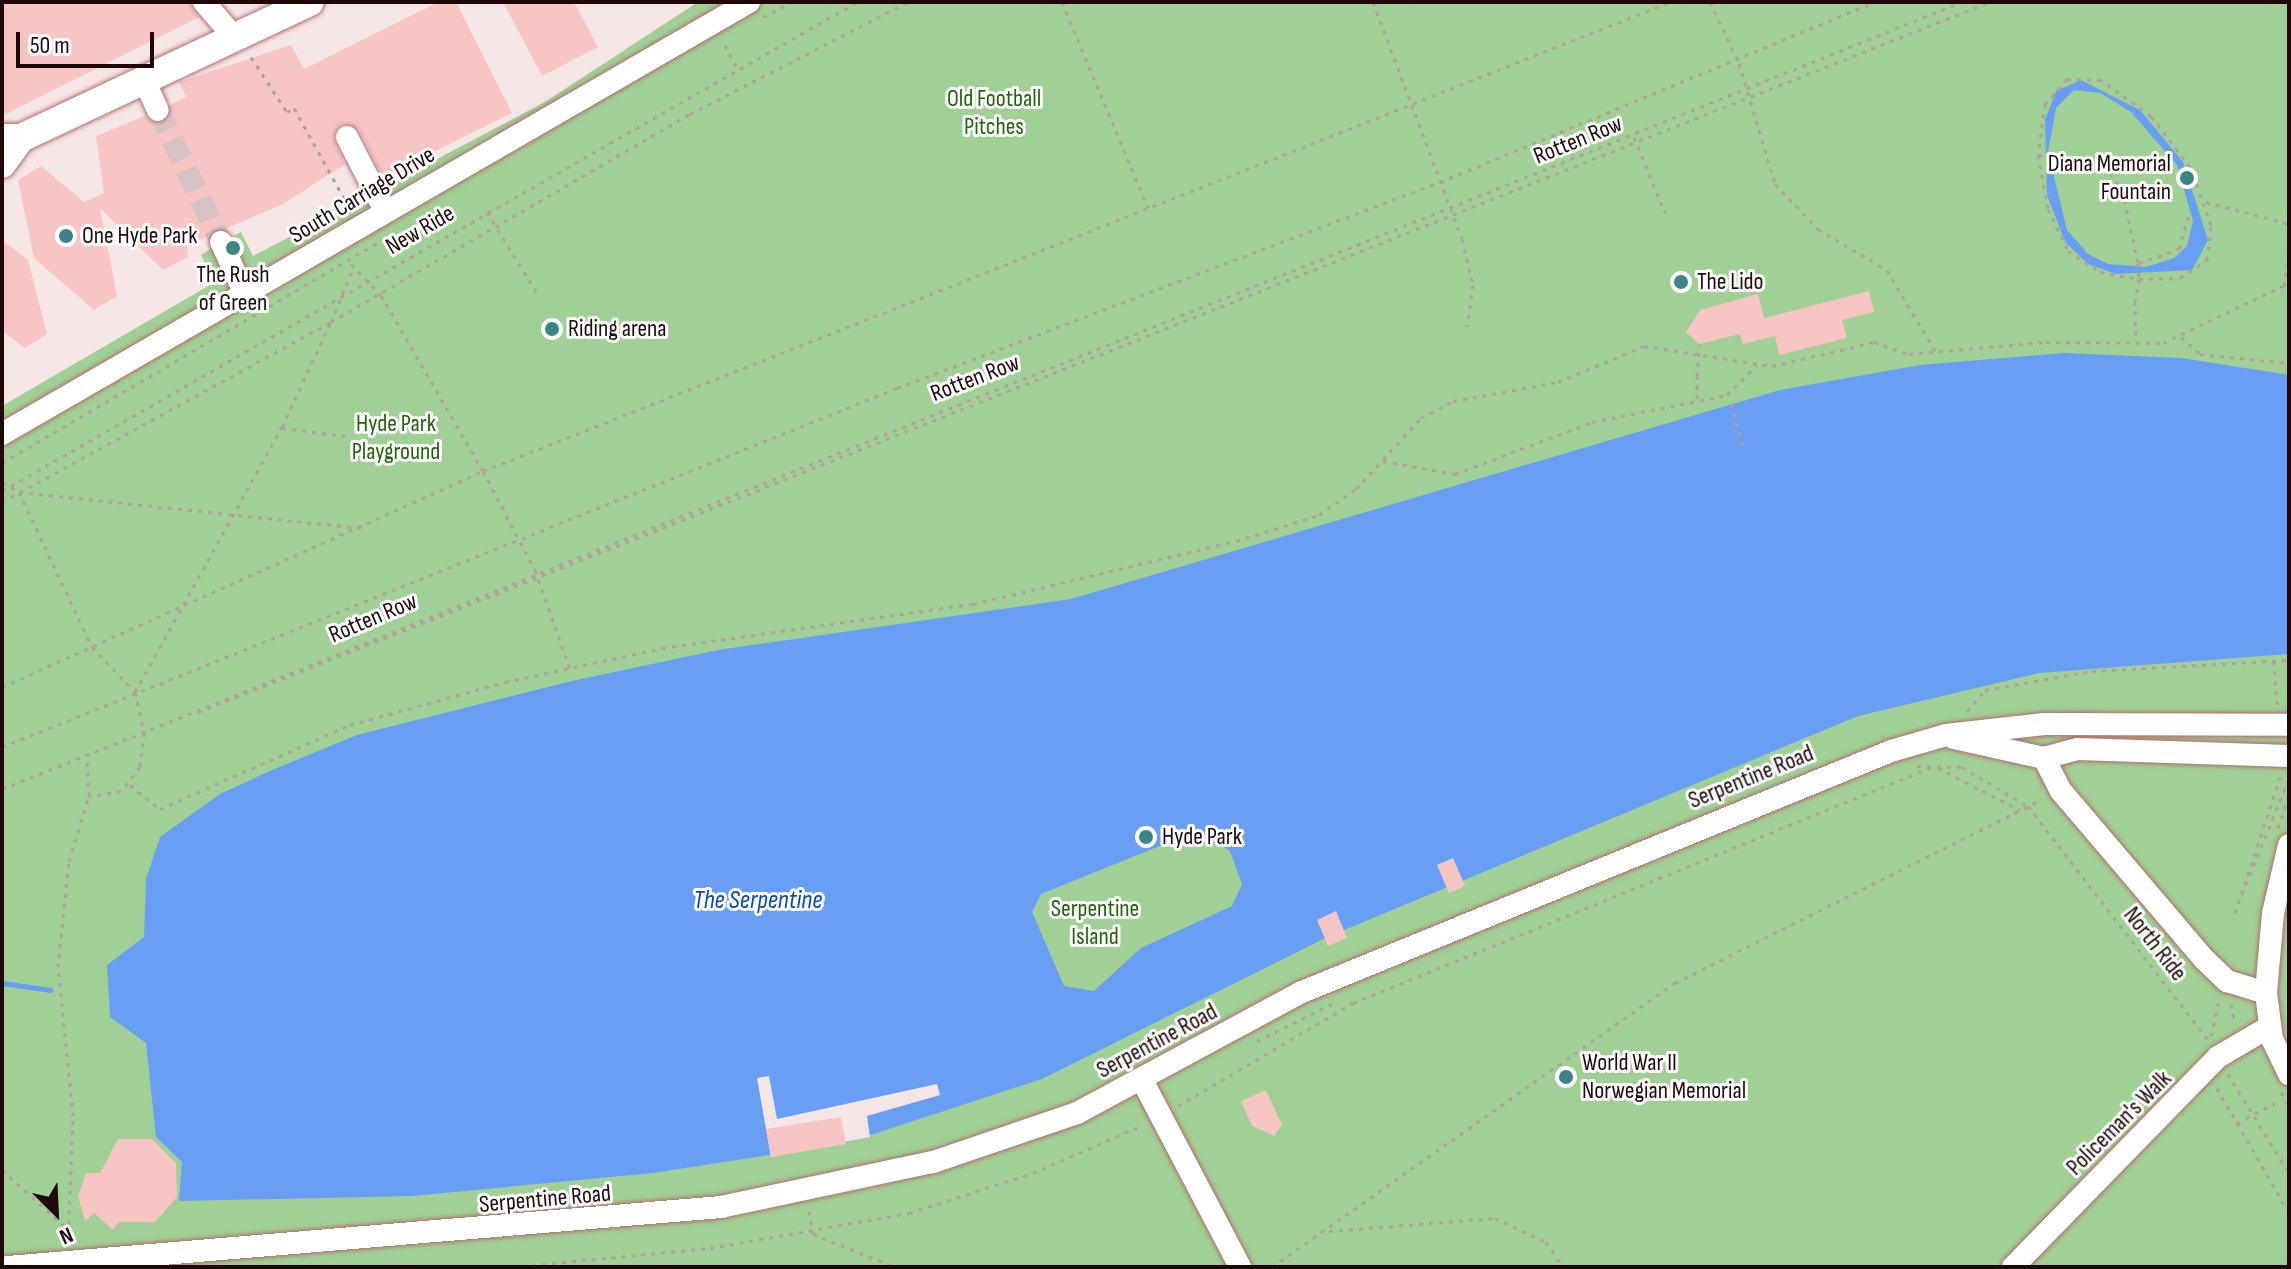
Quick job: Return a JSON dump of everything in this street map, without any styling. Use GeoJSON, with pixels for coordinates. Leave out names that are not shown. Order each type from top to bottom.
{"type":"FeatureCollection","features":[{"type":"Feature","properties":{"kind":"main road"},"geometry":{"type":"LineString","coordinates":[[2,164],[12,138],[310,2]]}},
{"type":"Feature","properties":{"kind":"street"},"geometry":{"type":"LineString","coordinates":[[204,2],[233,36]]}},
{"type":"Feature","properties":{"kind":"street","name":"South Carriage Drive"},"geometry":{"type":"LineString","coordinates":[[2,434],[749,2]]}},
{"type":"Feature","properties":{"kind":"street"},"geometry":{"type":"LineString","coordinates":[[143,77],[158,110]]}},
{"type":"Feature","properties":{"kind":"street"},"geometry":{"type":"LineString","coordinates":[[347,137],[385,211]]}},
{"type":"Feature","properties":{"kind":"street"},"geometry":{"type":"LineString","coordinates":[[221,242],[245,294]]}},
{"type":"Feature","properties":{"kind":"street","name":"Serpentine Road"},"geometry":{"type":"LineString","coordinates":[[8,1267],[807,1203],[1011,1140],[1142,1080],[1302,992],[1893,760],[1946,735],[2044,724],[2283,719]]}},
{"type":"Feature","properties":{"kind":"street"},"geometry":{"type":"LineString","coordinates":[[1946,735],[2044,758],[2078,749],[2287,761]]}},
{"type":"Feature","properties":{"kind":"street"},"geometry":{"type":"LineString","coordinates":[[2044,758],[2061,791],[2227,981],[2266,993]]}},
{"type":"Feature","properties":{"kind":"street"},"geometry":{"type":"LineString","coordinates":[[2289,845],[2282,939],[2266,993],[2269,1027],[2289,1074]]}},
{"type":"Feature","properties":{"kind":"street","name":"Policeman's Walk"},"geometry":{"type":"LineString","coordinates":[[2013,1267],[2212,1057],[2269,1027]]}},
{"type":"Feature","properties":{"kind":"street"},"geometry":{"type":"LineString","coordinates":[[1142,1080],[1240,1267]]}},
{"type":"Feature","properties":{"kind":"path","name":"New Ride"},"geometry":{"type":"LineString","coordinates":[[2,491],[737,66],[857,2]]}},
{"type":"Feature","properties":{"kind":"path"},"geometry":{"type":"LineString","coordinates":[[2,502],[381,295],[690,114],[908,2]]}},
{"type":"Feature","properties":{"kind":"path"},"geometry":{"type":"LineString","coordinates":[[1062,2],[1148,208]]}},
{"type":"Feature","properties":{"kind":"path"},"geometry":{"type":"LineString","coordinates":[[1373,2],[1452,210],[1473,285],[1467,327]]}},
{"type":"Feature","properties":{"kind":"path"},"geometry":{"type":"LineString","coordinates":[[2,687],[362,529],[483,471],[1670,2]]}},
{"type":"Feature","properties":{"kind":"path"},"geometry":{"type":"LineString","coordinates":[[1710,2],[1739,63],[1775,184],[1818,229],[1887,270],[1935,351]]}},
{"type":"Feature","properties":{"kind":"path","name":"Rotten Row"},"geometry":{"type":"LineString","coordinates":[[2,747],[517,538],[1440,182],[1739,63],[1875,2]]}},
{"type":"Feature","properties":{"kind":"path","name":"Rotten Row"},"geometry":{"type":"LineString","coordinates":[[2,789],[87,757],[535,570],[1749,94],[1962,2]]}},
{"type":"Feature","properties":{"kind":"path"},"geometry":{"type":"LineString","coordinates":[[194,711],[208,713],[538,579],[1752,101],[1989,2]]}},
{"type":"Feature","properties":{"kind":"path"},"geometry":{"type":"LineString","coordinates":[[233,36],[287,112],[294,108],[359,227]]}},
{"type":"Feature","properties":{"kind":"path"},"geometry":{"type":"LineString","coordinates":[[725,45],[737,66]]}},
{"type":"Feature","properties":{"kind":"path"},"geometry":{"type":"LineString","coordinates":[[2074,77],[2101,80],[2159,125],[2206,202],[2211,239],[2201,268],[2180,278],[2139,279],[2100,272],[2068,251],[2048,209],[2038,155],[2054,89],[2074,77]]}},
{"type":"Feature","properties":{"kind":"path"},"geometry":{"type":"LineString","coordinates":[[1634,137],[1665,213]]}},
{"type":"Feature","properties":{"kind":"path"},"geometry":{"type":"LineString","coordinates":[[2038,155],[2109,168],[2125,199],[2138,263],[2136,342]]}},
{"type":"Feature","properties":{"kind":"path"},"geometry":{"type":"LineString","coordinates":[[2206,202],[2289,224]]}},
{"type":"Feature","properties":{"kind":"path"},"geometry":{"type":"LineString","coordinates":[[487,212],[537,293]]}},
{"type":"Feature","properties":{"kind":"path"},"geometry":{"type":"LineString","coordinates":[[2138,263],[2179,249],[2189,214]]}},
{"type":"Feature","properties":{"kind":"path"},"geometry":{"type":"LineString","coordinates":[[130,785],[160,809],[350,725],[570,669],[1054,588],[1319,515],[1383,461],[1421,418],[1453,401],[1558,382],[1644,346],[1757,365],[1874,342],[1909,354],[2181,337],[2287,284],[2289,250]]}},
{"type":"Feature","properties":{"kind":"path"},"geometry":{"type":"LineString","coordinates":[[135,692],[184,606],[230,515],[282,427],[331,322],[352,266],[381,295],[483,471],[535,570],[570,669]]}},
{"type":"Feature","properties":{"kind":"path"},"geometry":{"type":"LineString","coordinates":[[2181,337],[2200,354],[2289,363]]}},
{"type":"Feature","properties":{"kind":"path"},"geometry":{"type":"LineString","coordinates":[[1697,399],[1699,344]]}},
{"type":"Feature","properties":{"kind":"path"},"geometry":{"type":"LineString","coordinates":[[1383,461],[1455,474],[1592,422],[1727,395],[1757,365]]}},
{"type":"Feature","properties":{"kind":"path"},"geometry":{"type":"LineString","coordinates":[[1731,403],[1742,445]]}},
{"type":"Feature","properties":{"kind":"path"},"geometry":{"type":"LineString","coordinates":[[282,427],[346,436]]}},
{"type":"Feature","properties":{"kind":"path"},"geometry":{"type":"LineString","coordinates":[[2,482],[13,485],[19,492],[92,647],[135,692],[144,733],[130,785]]}},
{"type":"Feature","properties":{"kind":"path"},"geometry":{"type":"LineString","coordinates":[[19,492],[362,529]]}},
{"type":"Feature","properties":{"kind":"path"},"geometry":{"type":"LineString","coordinates":[[512,1267],[813,1234],[984,1189],[1160,1117],[1353,1003],[1934,766],[1946,735],[1985,690],[2092,671],[2289,660]]}},
{"type":"Feature","properties":{"kind":"path"},"geometry":{"type":"LineString","coordinates":[[2274,661],[2283,719]]}},
{"type":"Feature","properties":{"kind":"path"},"geometry":{"type":"LineString","coordinates":[[2,1170],[68,1229],[73,1116],[58,967],[69,861],[89,796],[87,757]]}},
{"type":"Feature","properties":{"kind":"path"},"geometry":{"type":"LineString","coordinates":[[1893,760],[1934,766]]}},
{"type":"Feature","properties":{"kind":"path"},"geometry":{"type":"LineString","coordinates":[[1893,760],[1934,766],[2020,810]]}},
{"type":"Feature","properties":{"kind":"path"},"geometry":{"type":"LineString","coordinates":[[2287,761],[2235,913],[2289,778]]}},
{"type":"Feature","properties":{"kind":"path","name":"North Ride"},"geometry":{"type":"LineString","coordinates":[[1934,766],[1962,767],[2028,806],[2253,1114],[2289,1173]]}},
{"type":"Feature","properties":{"kind":"path"},"geometry":{"type":"LineString","coordinates":[[89,796],[130,785]]}},
{"type":"Feature","properties":{"kind":"path"},"geometry":{"type":"LineString","coordinates":[[1272,1267],[1675,983],[2061,791]]}},
{"type":"Feature","properties":{"kind":"path"},"geometry":{"type":"LineString","coordinates":[[1252,1044],[1494,935]]}},
{"type":"Feature","properties":{"kind":"path"},"geometry":{"type":"LineString","coordinates":[[2227,981],[2238,1043]]}},
{"type":"Feature","properties":{"kind":"path"},"geometry":{"type":"LineString","coordinates":[[2227,981],[2212,1057],[2237,1123],[2289,1213]]}},
{"type":"Feature","properties":{"kind":"path"},"geometry":{"type":"LineString","coordinates":[[2237,1123],[2275,1103]]}},
{"type":"Feature","properties":{"kind":"path"},"geometry":{"type":"LineString","coordinates":[[807,1203],[813,1234]]}},
{"type":"Feature","properties":{"kind":"path"},"geometry":{"type":"LineString","coordinates":[[1325,1232],[1495,1218],[1546,1242],[1563,1267]]}},
{"type":"Feature","properties":{"kind":"path"},"geometry":{"type":"LineString","coordinates":[[813,1234],[895,1267]]}},
{"type":"Feature","properties":{"kind":"path"},"geometry":{"type":"LineString","coordinates":[[2279,1267],[2289,1260]]}},
{"type":"Feature","properties":{"kind":"green space","name":"Hyde Park"},"geometry":{"type":"Polygon","coordinates":[[[698,2],[2289,2],[2289,1267],[2,1267],[2,406],[215,282],[201,255],[221,242],[241,232],[253,256],[545,102],[698,2]]]}},
{"type":"Feature","properties":{"kind":"water","name":"Diana Memorial Fountain"},"geometry":{"type":"Polygon","coordinates":[[[2081,80],[2140,110],[2183,162],[2208,240],[2192,270],[2116,274],[2088,264],[2065,242],[2047,195],[2045,120],[2056,91],[2081,80]],[[2074,90],[2056,108],[2048,152],[2067,230],[2088,254],[2108,264],[2146,267],[2174,258],[2187,246],[2193,221],[2177,165],[2131,112],[2100,93],[2074,90]]]}},
{"type":"Feature","properties":{"kind":"water","name":"The Serpentine"},"geometry":{"type":"Polygon","coordinates":[[[2064,353],[2181,358],[2289,375],[2289,654],[2039,673],[1858,716],[1325,938],[1042,1079],[846,1143],[653,1173],[412,1196],[179,1201],[182,1162],[156,1137],[146,1043],[110,1017],[107,965],[144,937],[146,879],[160,837],[220,794],[357,735],[572,681],[718,650],[1071,599],[1780,390],[1920,365],[2064,353]],[[1182,837],[1041,894],[1032,912],[1064,986],[1094,991],[1141,948],[1232,906],[1242,884],[1230,851],[1208,838],[1182,837]]]}},
{"type":"Feature","properties":{"kind":"pier"},"geometry":{"type":"Polygon","coordinates":[[[769,1076],[777,1119],[937,1084],[940,1095],[867,1116],[870,1137],[771,1157],[757,1078],[769,1076]]]}},
{"type":"Feature","properties":{"kind":"building"},"geometry":{"type":"Polygon","coordinates":[[[2,2],[190,2],[199,17],[2,116],[2,2]]]}},
{"type":"Feature","properties":{"kind":"building"},"geometry":{"type":"Polygon","coordinates":[[[439,2],[456,2],[512,113],[383,177],[359,130],[341,124],[333,137],[345,164],[283,204],[187,245],[188,257],[163,270],[100,208],[117,296],[94,310],[34,258],[18,180],[41,166],[84,202],[104,193],[96,136],[145,116],[164,122],[171,104],[186,97],[179,82],[291,45],[304,69],[439,2]]]}},
{"type":"Feature","properties":{"kind":"building"},"geometry":{"type":"Polygon","coordinates":[[[503,2],[574,2],[598,47],[542,76],[503,2]]]}},
{"type":"Feature","properties":{"kind":"building"},"geometry":{"type":"Polygon","coordinates":[[[2,240],[28,260],[47,334],[25,348],[2,331],[2,240]]]}},
{"type":"Feature","properties":{"kind":"building"},"geometry":{"type":"Polygon","coordinates":[[[1869,291],[1874,312],[1842,320],[1847,338],[1779,355],[1775,336],[1743,344],[1740,334],[1699,344],[1686,332],[1700,310],[1758,294],[1764,318],[1869,291]]]}},
{"type":"Feature","properties":{"kind":"building"},"geometry":{"type":"Polygon","coordinates":[[[1453,858],[1465,886],[1449,893],[1437,865],[1453,858]]]}},
{"type":"Feature","properties":{"kind":"building"},"geometry":{"type":"Polygon","coordinates":[[[1336,911],[1347,938],[1328,946],[1317,920],[1336,911]]]}},
{"type":"Feature","properties":{"kind":"building"},"geometry":{"type":"Polygon","coordinates":[[[1266,1090],[1282,1125],[1274,1136],[1252,1126],[1241,1101],[1266,1090]]]}},
{"type":"Feature","properties":{"kind":"building"},"geometry":{"type":"Polygon","coordinates":[[[841,1117],[846,1144],[771,1157],[766,1129],[841,1117]]]}},
{"type":"Feature","properties":{"kind":"building"},"geometry":{"type":"Polygon","coordinates":[[[118,1139],[152,1139],[176,1163],[177,1197],[155,1222],[119,1222],[113,1230],[94,1213],[85,1221],[78,1196],[86,1173],[100,1173],[118,1139]]]}},
{"type":"Feature","properties":{"kind":"waterway"},"geometry":{"type":"LineString","coordinates":[[2,983],[50,990]]}},
{"type":"Feature","properties":{"kind":"tunnel"},"geometry":{"type":"LineString","coordinates":[[158,110],[221,242]]}},
{"type":"Feature","properties":{"kind":"place","name":"Diana Memorial Fountain"},"geometry":{"type":"Point","coordinates":[2187,178]}},
{"type":"Feature","properties":{"kind":"place","name":"One Hyde Park"},"geometry":{"type":"Point","coordinates":[66,236]}},
{"type":"Feature","properties":{"kind":"place","name":"The Rush of Green"},"geometry":{"type":"Point","coordinates":[233,248]}},
{"type":"Feature","properties":{"kind":"place","name":"The Lido"},"geometry":{"type":"Point","coordinates":[1681,282]}},
{"type":"Feature","properties":{"kind":"place","name":"Riding arena"},"geometry":{"type":"Point","coordinates":[552,329]}},
{"type":"Feature","properties":{"kind":"place","name":"Hyde Park"},"geometry":{"type":"Point","coordinates":[1146,837]}},
{"type":"Feature","properties":{"kind":"place","name":"World War II Norwegian Memorial"},"geometry":{"type":"Point","coordinates":[1566,1077]}},
{"type":"Feature","properties":{"kind":"park label","name":"Old Football Pitches"},"geometry":{"type":"Point","coordinates":[994,113]}},
{"type":"Feature","properties":{"kind":"park label","name":"Hyde Park Playground"},"geometry":{"type":"Point","coordinates":[396,438]}},
{"type":"Feature","properties":{"kind":"park label","name":"Serpentine Island"},"geometry":{"type":"Point","coordinates":[1095,923]}}]}
